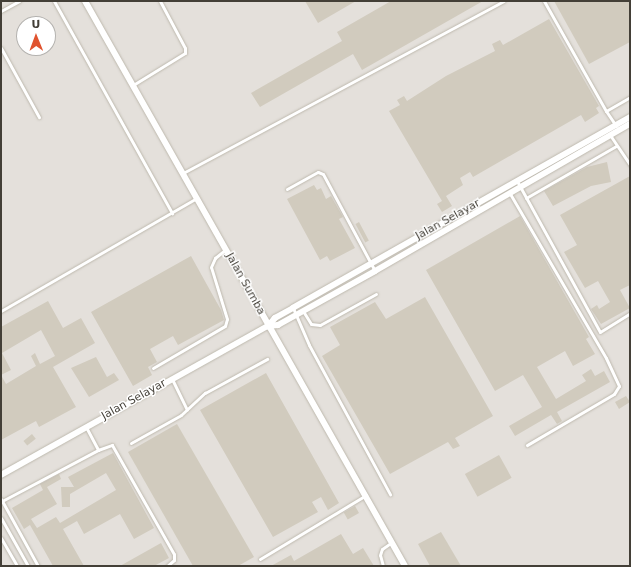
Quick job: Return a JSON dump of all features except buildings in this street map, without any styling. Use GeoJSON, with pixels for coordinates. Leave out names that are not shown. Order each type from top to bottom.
{"type":"FeatureCollection","features":[{"type":"Feature","properties":{"kind":"street","name":"Jalan Sumba"},"geometry":{"type":"LineString","coordinates":[[85,1],[268,326],[406,566]]}},
{"type":"Feature","properties":{"kind":"street","name":"Jalan Selayar"},"geometry":{"type":"LineString","coordinates":[[1,474],[268,326],[275,318],[411,241],[464,215],[609,133],[630,117]]}},
{"type":"Feature","properties":{"kind":"street","name":"Jalan Selayar"},"geometry":{"type":"LineString","coordinates":[[617,128],[630,124]]}},
{"type":"Feature","properties":{"kind":"street","name":"Jalan Selayar"},"geometry":{"type":"LineString","coordinates":[[268,326],[278,325],[375,271],[414,248],[464,215]]}},
{"type":"Feature","properties":{"kind":"street"},"geometry":{"type":"LineString","coordinates":[[411,241],[414,248]]}},
{"type":"Feature","properties":{"kind":"lane"},"geometry":{"type":"LineString","coordinates":[[1,12],[19,1]]}},
{"type":"Feature","properties":{"kind":"lane"},"geometry":{"type":"LineString","coordinates":[[54,1],[172,213]]}},
{"type":"Feature","properties":{"kind":"lane"},"geometry":{"type":"LineString","coordinates":[[133,85],[185,53],[185,48],[160,1]]}},
{"type":"Feature","properties":{"kind":"lane"},"geometry":{"type":"LineString","coordinates":[[182,173],[504,1]]}},
{"type":"Feature","properties":{"kind":"lane"},"geometry":{"type":"LineString","coordinates":[[544,1],[617,128]]}},
{"type":"Feature","properties":{"kind":"lane"},"geometry":{"type":"LineString","coordinates":[[1,48],[39,117]]}},
{"type":"Feature","properties":{"kind":"lane"},"geometry":{"type":"LineString","coordinates":[[606,111],[630,97]]}},
{"type":"Feature","properties":{"kind":"lane"},"geometry":{"type":"LineString","coordinates":[[609,133],[616,146],[630,165]]}},
{"type":"Feature","properties":{"kind":"lane"},"geometry":{"type":"LineString","coordinates":[[526,198],[616,146]]}},
{"type":"Feature","properties":{"kind":"lane"},"geometry":{"type":"LineString","coordinates":[[287,189],[318,172],[323,174],[375,271]]}},
{"type":"Feature","properties":{"kind":"lane"},"geometry":{"type":"LineString","coordinates":[[519,184],[600,332],[630,313]]}},
{"type":"Feature","properties":{"kind":"lane"},"geometry":{"type":"LineString","coordinates":[[508,190],[606,358],[619,386],[614,394],[527,445]]}},
{"type":"Feature","properties":{"kind":"lane"},"geometry":{"type":"LineString","coordinates":[[1,311],[197,198]]}},
{"type":"Feature","properties":{"kind":"lane"},"geometry":{"type":"LineString","coordinates":[[153,368],[225,326],[227,319],[210,267],[215,258],[226,249]]}},
{"type":"Feature","properties":{"kind":"lane"},"geometry":{"type":"LineString","coordinates":[[303,329],[311,324],[320,325],[376,294]]}},
{"type":"Feature","properties":{"kind":"lane"},"geometry":{"type":"LineString","coordinates":[[292,308],[390,494]]}},
{"type":"Feature","properties":{"kind":"lane"},"geometry":{"type":"LineString","coordinates":[[303,311],[311,324]]}},
{"type":"Feature","properties":{"kind":"lane"},"geometry":{"type":"LineString","coordinates":[[131,443],[187,410],[205,393],[267,359]]}},
{"type":"Feature","properties":{"kind":"lane"},"geometry":{"type":"LineString","coordinates":[[172,379],[187,410]]}},
{"type":"Feature","properties":{"kind":"lane"},"geometry":{"type":"LineString","coordinates":[[86,427],[98,450]]}},
{"type":"Feature","properties":{"kind":"lane"},"geometry":{"type":"LineString","coordinates":[[38,566],[2,500],[108,445],[115,448],[174,554],[174,560],[167,566]]}},
{"type":"Feature","properties":{"kind":"lane"},"geometry":{"type":"LineString","coordinates":[[260,559],[366,496]]}},
{"type":"Feature","properties":{"kind":"lane"},"geometry":{"type":"LineString","coordinates":[[1,518],[28,566]]}},
{"type":"Feature","properties":{"kind":"lane"},"geometry":{"type":"LineString","coordinates":[[1,538],[17,566]]}},
{"type":"Feature","properties":{"kind":"lane"},"geometry":{"type":"LineString","coordinates":[[383,566],[380,555],[382,549],[392,542]]}},
{"type":"Feature","properties":{"kind":"shaded area"},"geometry":{"type":"Polygon","coordinates":[[[1,1],[630,1],[630,566],[1,566],[1,1]]]}}]}
